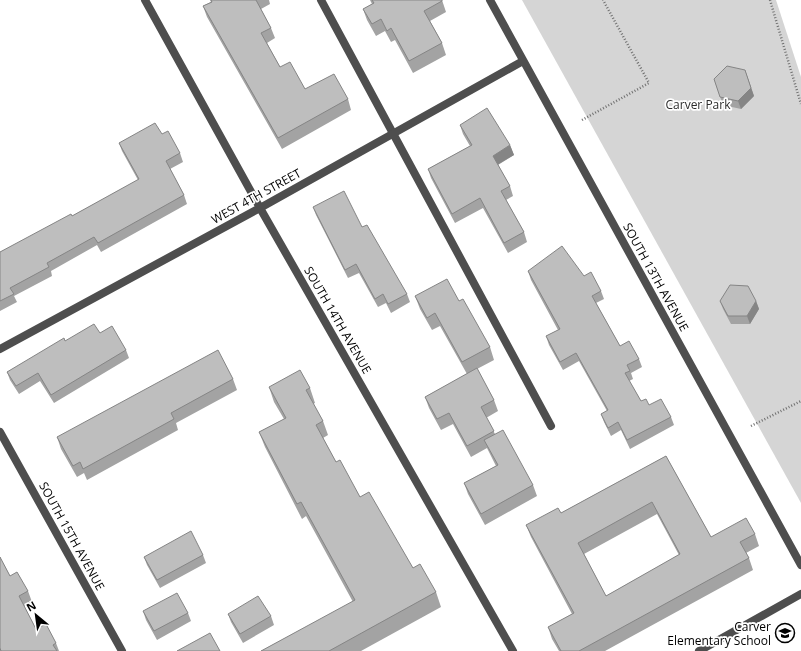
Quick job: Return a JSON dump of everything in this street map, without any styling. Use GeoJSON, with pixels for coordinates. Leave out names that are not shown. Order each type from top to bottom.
{"type":"FeatureCollection","features":[{"type":"Feature","properties":{"kind":"street","name":"SOUTH 14TH AVENUE"},"geometry":{"type":"LineString","coordinates":[[145,0],[260,208],[513,651]]}},
{"type":"Feature","properties":{"kind":"street"},"geometry":{"type":"LineString","coordinates":[[321,0],[551,426]]}},
{"type":"Feature","properties":{"kind":"street","name":"SOUTH 13TH AVENUE"},"geometry":{"type":"LineString","coordinates":[[490,0],[801,565]]}},
{"type":"Feature","properties":{"kind":"street","name":"WEST 4TH STREET"},"geometry":{"type":"LineString","coordinates":[[0,349],[260,208],[523,61]]}},
{"type":"Feature","properties":{"kind":"street","name":"SOUTH 15TH AVENUE"},"geometry":{"type":"LineString","coordinates":[[0,432],[122,651]]}},
{"type":"Feature","properties":{"kind":"street"},"geometry":{"type":"LineString","coordinates":[[699,651],[801,594]]}},
{"type":"Feature","properties":{"kind":"path"},"geometry":{"type":"LineString","coordinates":[[582,120],[649,83],[603,0]]}},
{"type":"Feature","properties":{"kind":"path"},"geometry":{"type":"LineString","coordinates":[[770,0],[801,104]]}},
{"type":"Feature","properties":{"kind":"path"},"geometry":{"type":"LineString","coordinates":[[751,426],[801,401]]}},
{"type":"Feature","properties":{"kind":"green space","name":"Carver Park"},"geometry":{"type":"Polygon","coordinates":[[[522,0],[776,0],[801,77],[801,503],[522,0]]]}},
{"type":"Feature","properties":{"kind":"building"},"geometry":{"type":"Polygon","coordinates":[[[211,0],[256,0],[271,28],[261,33],[280,67],[290,62],[305,89],[334,74],[348,99],[278,138],[203,6],[212,2],[211,0]]]}},
{"type":"Feature","properties":{"kind":"building"},"geometry":{"type":"Polygon","coordinates":[[[372,0],[442,0],[424,11],[442,43],[409,61],[391,28],[387,31],[381,19],[372,24],[363,9],[374,3],[372,0]]]}},
{"type":"Feature","properties":{"kind":"building"},"geometry":{"type":"Polygon","coordinates":[[[727,66],[745,70],[751,88],[738,101],[720,97],[714,79],[727,66]]]}},
{"type":"Feature","properties":{"kind":"building"},"geometry":{"type":"Polygon","coordinates":[[[487,108],[510,145],[493,156],[510,186],[501,191],[524,232],[504,243],[480,198],[452,214],[428,169],[472,145],[460,125],[487,108]]]}},
{"type":"Feature","properties":{"kind":"building"},"geometry":{"type":"Polygon","coordinates":[[[155,123],[162,134],[168,131],[180,153],[166,161],[184,195],[98,243],[94,237],[47,263],[49,267],[10,288],[14,294],[0,301],[0,252],[71,214],[72,216],[139,179],[119,143],[155,123]]]}},
{"type":"Feature","properties":{"kind":"building"},"geometry":{"type":"Polygon","coordinates":[[[344,191],[362,227],[367,225],[407,294],[388,304],[383,294],[375,299],[356,264],[345,270],[313,207],[344,191]]]}},
{"type":"Feature","properties":{"kind":"building"},"geometry":{"type":"Polygon","coordinates":[[[562,246],[584,276],[591,272],[601,291],[592,296],[620,346],[629,341],[639,359],[627,365],[630,371],[625,373],[641,401],[646,399],[649,405],[661,399],[671,417],[627,440],[618,422],[608,428],[601,414],[608,410],[576,353],[560,362],[546,336],[560,329],[528,271],[562,246]]]}},
{"type":"Feature","properties":{"kind":"building"},"geometry":{"type":"Polygon","coordinates":[[[447,279],[459,301],[463,299],[490,347],[462,362],[435,313],[427,318],[415,296],[447,279]]]}},
{"type":"Feature","properties":{"kind":"building"},"geometry":{"type":"Polygon","coordinates":[[[730,285],[748,286],[756,301],[747,316],[728,316],[720,301],[730,285]]]}},
{"type":"Feature","properties":{"kind":"building"},"geometry":{"type":"Polygon","coordinates":[[[94,324],[100,333],[112,326],[126,350],[51,395],[38,373],[16,386],[7,372],[64,338],[65,341],[94,324]]]}},
{"type":"Feature","properties":{"kind":"building"},"geometry":{"type":"Polygon","coordinates":[[[218,350],[233,379],[171,413],[174,419],[83,469],[80,462],[73,466],[57,437],[218,350]]]}},
{"type":"Feature","properties":{"kind":"building"},"geometry":{"type":"Polygon","coordinates":[[[477,368],[494,400],[481,407],[494,431],[467,446],[449,413],[437,419],[425,397],[477,368]]]}},
{"type":"Feature","properties":{"kind":"building"},"geometry":{"type":"Polygon","coordinates":[[[300,370],[310,388],[306,390],[323,421],[316,425],[336,462],[340,460],[360,497],[369,492],[413,568],[420,564],[436,592],[329,651],[261,651],[355,600],[301,502],[297,504],[259,432],[286,418],[269,387],[300,370]]]}},
{"type":"Feature","properties":{"kind":"building"},"geometry":{"type":"Polygon","coordinates":[[[503,430],[533,485],[481,514],[464,483],[498,465],[484,440],[503,430]]]}},
{"type":"Feature","properties":{"kind":"building"},"geometry":{"type":"Polygon","coordinates":[[[666,456],[711,537],[746,518],[755,534],[740,542],[749,558],[579,651],[561,651],[548,627],[574,613],[526,525],[558,508],[561,513],[666,456]],[[652,502],[578,543],[606,596],[680,554],[652,502]]]}},
{"type":"Feature","properties":{"kind":"building"},"geometry":{"type":"Polygon","coordinates":[[[191,531],[203,555],[157,580],[144,557],[191,531]]]}},
{"type":"Feature","properties":{"kind":"building"},"geometry":{"type":"Polygon","coordinates":[[[0,557],[10,576],[17,572],[28,591],[19,596],[36,629],[46,624],[56,643],[53,645],[57,651],[1,651],[0,557]]]}},
{"type":"Feature","properties":{"kind":"building"},"geometry":{"type":"Polygon","coordinates":[[[177,593],[188,613],[154,631],[143,611],[177,593]]]}},
{"type":"Feature","properties":{"kind":"building"},"geometry":{"type":"Polygon","coordinates":[[[258,596],[271,616],[240,634],[228,614],[258,596]]]}},
{"type":"Feature","properties":{"kind":"building"},"geometry":{"type":"Polygon","coordinates":[[[210,633],[220,651],[177,651],[210,633]]]}},
{"type":"Feature","properties":{"kind":"place","name":"Carver Elementary School"},"geometry":{"type":"Point","coordinates":[785,633]}}]}
